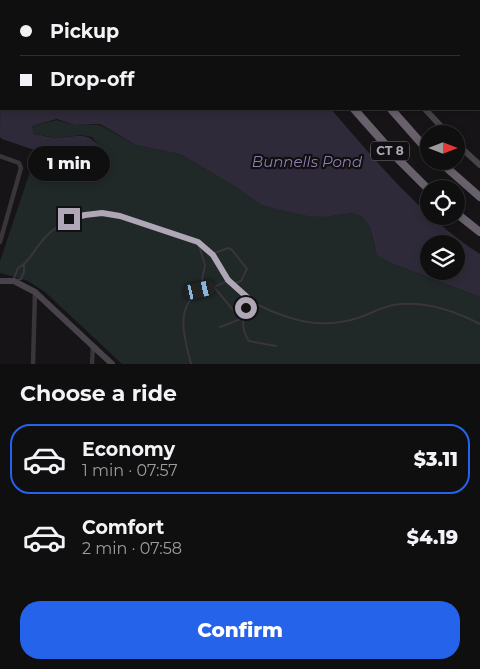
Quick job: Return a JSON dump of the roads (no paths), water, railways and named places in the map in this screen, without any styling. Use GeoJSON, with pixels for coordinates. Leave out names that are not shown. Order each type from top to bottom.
{"type":"FeatureCollection","features":[{"type":"Feature","properties":{"kind":"highway","name":"CT 8"},"geometry":{"type":"LineString","coordinates":[[355,110],[420,181]]}},
{"type":"Feature","properties":{"kind":"highway","name":"CT 8"},"geometry":{"type":"LineString","coordinates":[[391,110],[420,142]]}},
{"type":"Feature","properties":{"kind":"highway"},"geometry":{"type":"LineString","coordinates":[[449,170],[480,197]]}},
{"type":"Feature","properties":{"kind":"highway"},"geometry":{"type":"LineString","coordinates":[[465,220],[480,232]]}},
{"type":"Feature","properties":{"kind":"main road"},"geometry":{"type":"LineString","coordinates":[[426,110],[440,125]]}},
{"type":"Feature","properties":{"kind":"main road"},"geometry":{"type":"LineString","coordinates":[[465,151],[480,165]]}},
{"type":"Feature","properties":{"kind":"main road"},"geometry":{"type":"LineString","coordinates":[[0,281],[14,280],[35,292],[112,364]]}},
{"type":"Feature","properties":{"kind":"street"},"geometry":{"type":"LineString","coordinates":[[0,156],[19,163],[21,168],[0,242]]}},
{"type":"Feature","properties":{"kind":"street"},"geometry":{"type":"LineString","coordinates":[[33,364],[35,292]]}},
{"type":"Feature","properties":{"kind":"street"},"geometry":{"type":"LineString","coordinates":[[92,364],[93,345]]}},
{"type":"Feature","properties":{"kind":"lane"},"geometry":{"type":"LineString","coordinates":[[24,266],[18,268],[14,275],[14,280],[20,279],[24,272],[24,266],[42,240],[54,228],[69,219],[102,213],[120,216],[198,242],[212,254],[228,280],[248,298],[274,312],[300,321],[331,324],[349,320],[392,305],[414,304],[441,308],[480,324]]}},
{"type":"Feature","properties":{"kind":"lane"},"geometry":{"type":"LineString","coordinates":[[198,242],[205,265],[200,290]]}},
{"type":"Feature","properties":{"kind":"lane"},"geometry":{"type":"LineString","coordinates":[[212,254],[228,248],[232,250],[247,270],[241,281],[232,284]]}},
{"type":"Feature","properties":{"kind":"lane"},"geometry":{"type":"LineString","coordinates":[[191,364],[184,332],[184,313],[187,303],[200,290],[214,287],[228,280]]}},
{"type":"Feature","properties":{"kind":"lane"},"geometry":{"type":"LineString","coordinates":[[214,287],[238,316],[243,318]]}},
{"type":"Feature","properties":{"kind":"lane"},"geometry":{"type":"LineString","coordinates":[[248,298],[243,318],[244,334],[248,341],[276,346]]}},
{"type":"Feature","properties":{"kind":"lane"},"geometry":{"type":"LineString","coordinates":[[220,326],[243,318]]}},
{"type":"Feature","properties":{"kind":"water","name":"Bunnells Pond"},"geometry":{"type":"Polygon","coordinates":[[[0,110],[332,110],[383,168],[420,206],[420,225],[441,225],[454,235],[420,235],[420,274],[391,263],[377,255],[370,227],[362,217],[352,213],[325,217],[308,216],[261,205],[234,186],[180,154],[136,145],[100,124],[75,125],[57,119],[35,125],[32,127],[34,134],[59,138],[84,136],[98,145],[97,152],[88,156],[68,153],[46,154],[2,139],[0,137],[0,110]]]}},
{"type":"Feature","properties":{"kind":"water","name":"Bunnells Pond"},"geometry":{"type":"Polygon","coordinates":[[[465,243],[480,254],[480,297],[436,280],[465,280],[465,243]]]}}]}
